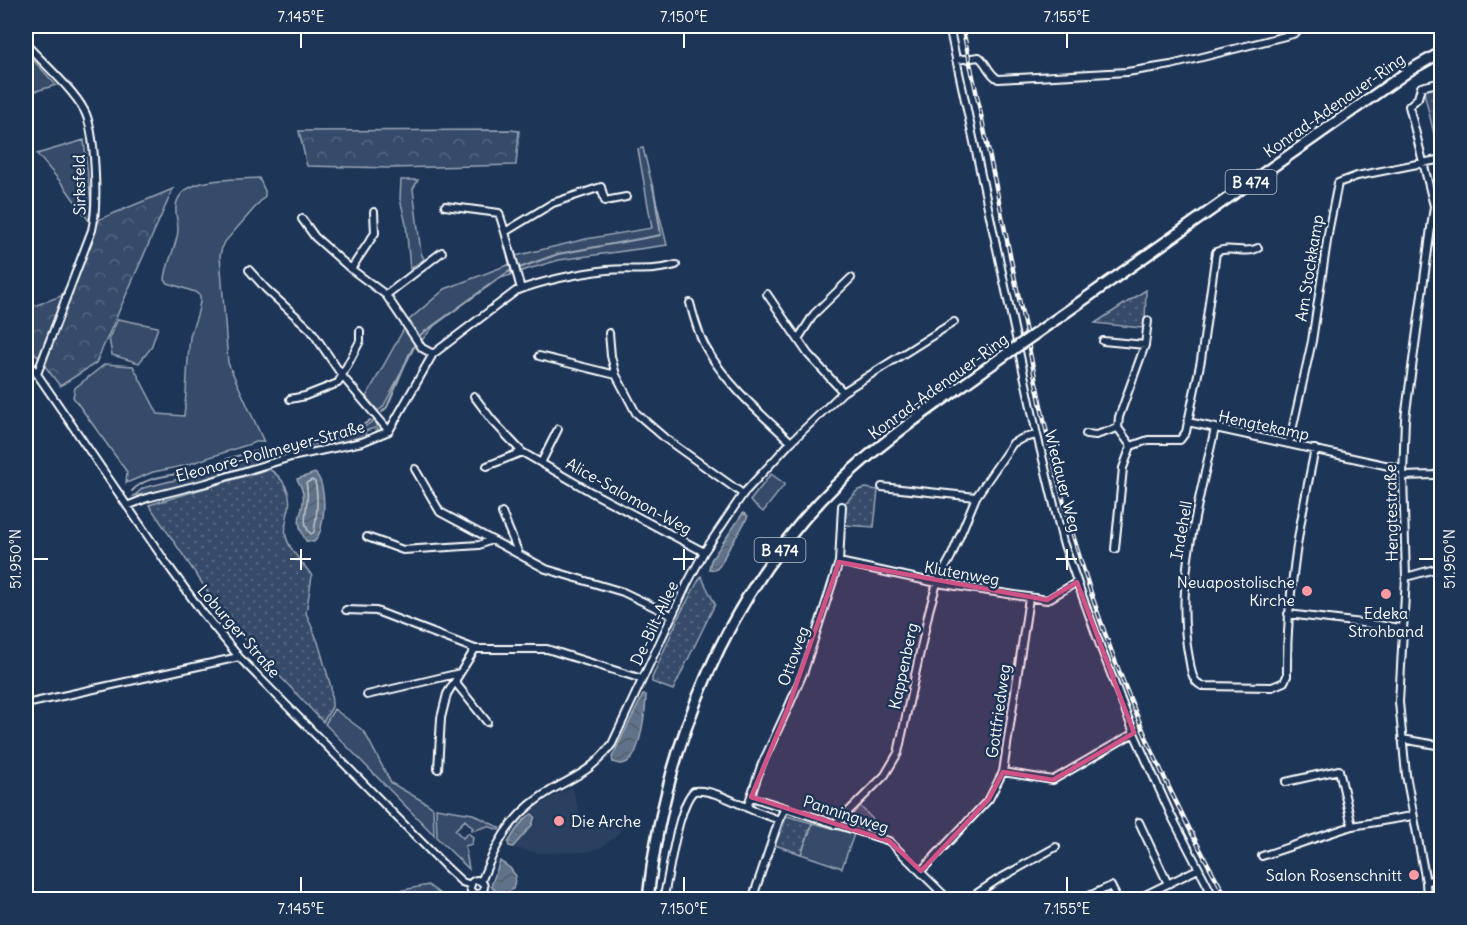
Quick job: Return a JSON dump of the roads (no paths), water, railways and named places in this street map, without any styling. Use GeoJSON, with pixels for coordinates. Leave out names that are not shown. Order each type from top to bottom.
{"type":"FeatureCollection","features":[{"type":"Feature","properties":{"kind":"main road","name":"Konrad-Adenauer-Ring"},"geometry":{"type":"LineString","coordinates":[[648,900],[652,862],[662,812],[685,734],[724,640],[752,590],[798,526],[842,479],[887,440],[981,372],[1410,69],[1442,52]]}},
{"type":"Feature","properties":{"kind":"street","name":"Wiedauer Weg"},"geometry":{"type":"LineString","coordinates":[[949,26],[1037,435],[1063,542],[1134,733],[1161,793],[1215,900]]}},
{"type":"Feature","properties":{"kind":"street"},"geometry":{"type":"LineString","coordinates":[[956,60],[979,57],[992,76],[998,79],[1127,72],[1170,65],[1293,34],[1302,26]]}},
{"type":"Feature","properties":{"kind":"street","name":"Sirksfeld"},"geometry":{"type":"LineString","coordinates":[[26,44],[85,111],[90,127],[96,205],[92,230],[37,374]]}},
{"type":"Feature","properties":{"kind":"street","name":"Hengtestraße"},"geometry":{"type":"LineString","coordinates":[[1427,900],[1426,882],[1412,816],[1399,702],[1406,577],[1403,472],[1405,419],[1434,206],[1409,106],[1418,98],[1421,87],[1442,82]]}},
{"type":"Feature","properties":{"kind":"street"},"geometry":{"type":"LineString","coordinates":[[1423,163],[1442,159]]}},
{"type":"Feature","properties":{"kind":"street","name":"Am Stockkamp"},"geometry":{"type":"LineString","coordinates":[[1289,444],[1312,341],[1338,183],[1357,176],[1423,163]]}},
{"type":"Feature","properties":{"kind":"street"},"geometry":{"type":"LineString","coordinates":[[505,232],[553,203],[601,187],[605,201],[626,197]]}},
{"type":"Feature","properties":{"kind":"street"},"geometry":{"type":"LineString","coordinates":[[445,207],[499,213],[521,289]]}},
{"type":"Feature","properties":{"kind":"street"},"geometry":{"type":"LineString","coordinates":[[351,269],[375,233],[374,212]]}},
{"type":"Feature","properties":{"kind":"street"},"geometry":{"type":"LineString","coordinates":[[302,219],[315,237],[351,269],[386,295],[422,348],[433,354]]}},
{"type":"Feature","properties":{"kind":"street"},"geometry":{"type":"LineString","coordinates":[[1131,446],[1148,440],[1180,440],[1186,432],[1202,360],[1216,252],[1224,248],[1250,251],[1257,248]]}},
{"type":"Feature","properties":{"kind":"street"},"geometry":{"type":"LineString","coordinates":[[386,295],[442,252]]}},
{"type":"Feature","properties":{"kind":"street","name":"Eleonore-Pollmeyer-Straße"},"geometry":{"type":"LineString","coordinates":[[127,506],[147,498],[207,483],[291,457],[362,442],[389,431],[433,354],[521,289],[606,270],[661,269],[676,265]]}},
{"type":"Feature","properties":{"kind":"street"},"geometry":{"type":"LineString","coordinates":[[249,270],[266,289],[311,330],[343,376],[389,431]]}},
{"type":"Feature","properties":{"kind":"street"},"geometry":{"type":"LineString","coordinates":[[798,339],[814,314],[851,278]]}},
{"type":"Feature","properties":{"kind":"street"},"geometry":{"type":"LineString","coordinates":[[767,294],[808,354],[843,392]]}},
{"type":"Feature","properties":{"kind":"street"},"geometry":{"type":"LineString","coordinates":[[690,303],[706,348],[735,390],[791,442]]}},
{"type":"Feature","properties":{"kind":"street"},"geometry":{"type":"LineString","coordinates":[[1131,446],[1118,428],[1122,404],[1144,345],[1148,321]]}},
{"type":"Feature","properties":{"kind":"street","name":"De-Bilt-Allee"},"geometry":{"type":"LineString","coordinates":[[481,882],[500,838],[518,816],[543,796],[585,773],[606,752],[617,735],[671,615],[704,552],[743,494],[791,442],[843,392],[954,322]]}},
{"type":"Feature","properties":{"kind":"street"},"geometry":{"type":"LineString","coordinates":[[290,399],[338,383],[360,341],[360,331]]}},
{"type":"Feature","properties":{"kind":"street"},"geometry":{"type":"LineString","coordinates":[[609,333],[611,356],[616,375],[636,413],[666,439],[743,494]]}},
{"type":"Feature","properties":{"kind":"street"},"geometry":{"type":"LineString","coordinates":[[1103,341],[1144,345]]}},
{"type":"Feature","properties":{"kind":"street"},"geometry":{"type":"LineString","coordinates":[[539,356],[616,375]]}},
{"type":"Feature","properties":{"kind":"street","name":"Loburger Straße"},"geometry":{"type":"LineString","coordinates":[[26,360],[202,612],[240,657],[446,867],[462,882],[471,885]]}},
{"type":"Feature","properties":{"kind":"street","name":"Alice-Salomon-Weg"},"geometry":{"type":"LineString","coordinates":[[474,396],[492,420],[522,452],[591,492],[704,552]]}},
{"type":"Feature","properties":{"kind":"street","name":"Hengtekamp"},"geometry":{"type":"LineString","coordinates":[[1188,422],[1315,449],[1403,472],[1434,475],[1442,472]]}},
{"type":"Feature","properties":{"kind":"street"},"geometry":{"type":"LineString","coordinates":[[1086,434],[1096,435],[1118,428]]}},
{"type":"Feature","properties":{"kind":"street","name":"Indehell"},"geometry":{"type":"LineString","coordinates":[[1215,428],[1191,548],[1185,593],[1186,641],[1194,679],[1198,684],[1208,688],[1272,687],[1284,682],[1287,676],[1288,614]]}},
{"type":"Feature","properties":{"kind":"street","name":"Alice-Salomon-Weg"},"geometry":{"type":"LineString","coordinates":[[541,463],[558,429]]}},
{"type":"Feature","properties":{"kind":"street","name":"Kappenberg"},"geometry":{"type":"LineString","coordinates":[[835,825],[885,775],[898,753],[928,611],[937,583],[951,557],[976,497],[1013,443],[1037,435]]}},
{"type":"Feature","properties":{"kind":"street"},"geometry":{"type":"LineString","coordinates":[[1114,549],[1123,468],[1131,446]]}},
{"type":"Feature","properties":{"kind":"street"},"geometry":{"type":"LineString","coordinates":[[1315,449],[1297,538],[1288,614],[1402,628]]}},
{"type":"Feature","properties":{"kind":"street"},"geometry":{"type":"LineString","coordinates":[[488,466],[522,452]]}},
{"type":"Feature","properties":{"kind":"street"},"geometry":{"type":"LineString","coordinates":[[415,469],[440,512],[546,569],[623,592],[671,615]]}},
{"type":"Feature","properties":{"kind":"street"},"geometry":{"type":"LineString","coordinates":[[882,487],[976,497]]}},
{"type":"Feature","properties":{"kind":"street","name":"Ottoweg"},"geometry":{"type":"LineString","coordinates":[[747,808],[761,766],[804,671],[839,562],[842,506]]}},
{"type":"Feature","properties":{"kind":"street"},"geometry":{"type":"LineString","coordinates":[[502,513],[519,554]]}},
{"type":"Feature","properties":{"kind":"street"},"geometry":{"type":"LineString","coordinates":[[367,537],[403,550],[479,545],[491,540]]}},
{"type":"Feature","properties":{"kind":"street","name":"Klutenweg"},"geometry":{"type":"LineString","coordinates":[[839,562],[937,583],[1047,600],[1077,582]]}},
{"type":"Feature","properties":{"kind":"street"},"geometry":{"type":"LineString","coordinates":[[1406,577],[1442,567]]}},
{"type":"Feature","properties":{"kind":"street","name":"Gottfriedweg"},"geometry":{"type":"LineString","coordinates":[[921,870],[989,799],[1003,772],[1029,598]]}},
{"type":"Feature","properties":{"kind":"street"},"geometry":{"type":"LineString","coordinates":[[346,610],[376,611],[475,649],[547,649],[642,679]]}},
{"type":"Feature","properties":{"kind":"street"},"geometry":{"type":"LineString","coordinates":[[438,769],[441,718],[447,694],[475,649]]}},
{"type":"Feature","properties":{"kind":"street"},"geometry":{"type":"LineString","coordinates":[[26,704],[240,657]]}},
{"type":"Feature","properties":{"kind":"street"},"geometry":{"type":"LineString","coordinates":[[367,696],[460,673]]}},
{"type":"Feature","properties":{"kind":"street"},"geometry":{"type":"LineString","coordinates":[[455,682],[487,722]]}},
{"type":"Feature","properties":{"kind":"street"},"geometry":{"type":"LineString","coordinates":[[1003,772],[1053,780],[1134,733]]}},
{"type":"Feature","properties":{"kind":"street"},"geometry":{"type":"LineString","coordinates":[[1402,739],[1442,746]]}},
{"type":"Feature","properties":{"kind":"street"},"geometry":{"type":"LineString","coordinates":[[1286,782],[1339,770],[1352,826]]}},
{"type":"Feature","properties":{"kind":"street","name":"Panningweg"},"geometry":{"type":"LineString","coordinates":[[663,900],[675,839],[694,791],[703,791],[740,803],[779,820],[785,808]]}},
{"type":"Feature","properties":{"kind":"street","name":"Panningweg"},"geometry":{"type":"LineString","coordinates":[[751,797],[889,841],[949,900]]}},
{"type":"Feature","properties":{"kind":"street"},"geometry":{"type":"LineString","coordinates":[[1262,856],[1352,826],[1412,816]]}},
{"type":"Feature","properties":{"kind":"street"},"geometry":{"type":"LineString","coordinates":[[761,900],[752,898],[779,820]]}},
{"type":"Feature","properties":{"kind":"street"},"geometry":{"type":"LineString","coordinates":[[1139,822],[1168,884]]}},
{"type":"Feature","properties":{"kind":"street"},"geometry":{"type":"LineString","coordinates":[[967,900],[997,880],[1056,847]]}},
{"type":"Feature","properties":{"kind":"street"},"geometry":{"type":"LineString","coordinates":[[1135,900],[1198,869]]}},
{"type":"Feature","properties":{"kind":"street"},"geometry":{"type":"LineString","coordinates":[[1426,882],[1442,876]]}},
{"type":"Feature","properties":{"kind":"street"},"geometry":{"type":"LineString","coordinates":[[482,892],[474,893],[471,885],[475,881],[481,882],[484,887],[482,892],[484,900]]}},
{"type":"Feature","properties":{"kind":"street"},"geometry":{"type":"LineString","coordinates":[[1080,900],[1112,886],[1118,900]]}},
{"type":"Feature","properties":{"kind":"water"},"geometry":{"type":"Polygon","coordinates":[[[315,473],[322,487],[324,508],[321,528],[314,542],[306,541],[300,525],[303,493],[297,479],[315,473]]]}},
{"type":"Feature","properties":{"kind":"water"},"geometry":{"type":"Polygon","coordinates":[[[743,513],[748,516],[718,568],[709,569],[711,560],[743,513]]]}},
{"type":"Feature","properties":{"kind":"water"},"geometry":{"type":"Polygon","coordinates":[[[643,695],[646,695],[644,719],[634,754],[625,763],[613,762],[612,757],[643,695]]]}},
{"type":"Feature","properties":{"kind":"water"},"geometry":{"type":"Polygon","coordinates":[[[532,814],[535,817],[532,825],[513,847],[509,846],[508,843],[518,827],[532,814]]]}},
{"type":"Feature","properties":{"kind":"water"},"geometry":{"type":"Polygon","coordinates":[[[500,861],[516,876],[513,889],[506,893],[497,892],[491,886],[500,861]]]}},
{"type":"Feature","properties":{"kind":"waterway"},"geometry":{"type":"LineString","coordinates":[[382,412],[387,407],[420,335],[508,272],[558,254],[661,235],[653,185]]}},
{"type":"Feature","properties":{"kind":"waterway"},"geometry":{"type":"LineString","coordinates":[[132,491],[151,479],[188,472],[241,455],[259,451],[277,451],[315,443],[353,430],[370,420]]}},
{"type":"Feature","properties":{"kind":"railway"},"geometry":{"type":"LineString","coordinates":[[962,26],[1041,406],[1073,535],[1104,629],[1140,722],[1181,812],[1228,900]]}},
{"type":"Feature","properties":{"kind":"place","name":"Neuapostolische Kirche"},"geometry":{"type":"Point","coordinates":[1307,591]}},
{"type":"Feature","properties":{"kind":"place","name":"Edeka Strohband"},"geometry":{"type":"Point","coordinates":[1386,594]}},
{"type":"Feature","properties":{"kind":"place","name":"Die Arche"},"geometry":{"type":"Point","coordinates":[559,821]}},
{"type":"Feature","properties":{"kind":"place","name":"Salon Rosenschnitt"},"geometry":{"type":"Point","coordinates":[1414,875]}}]}
